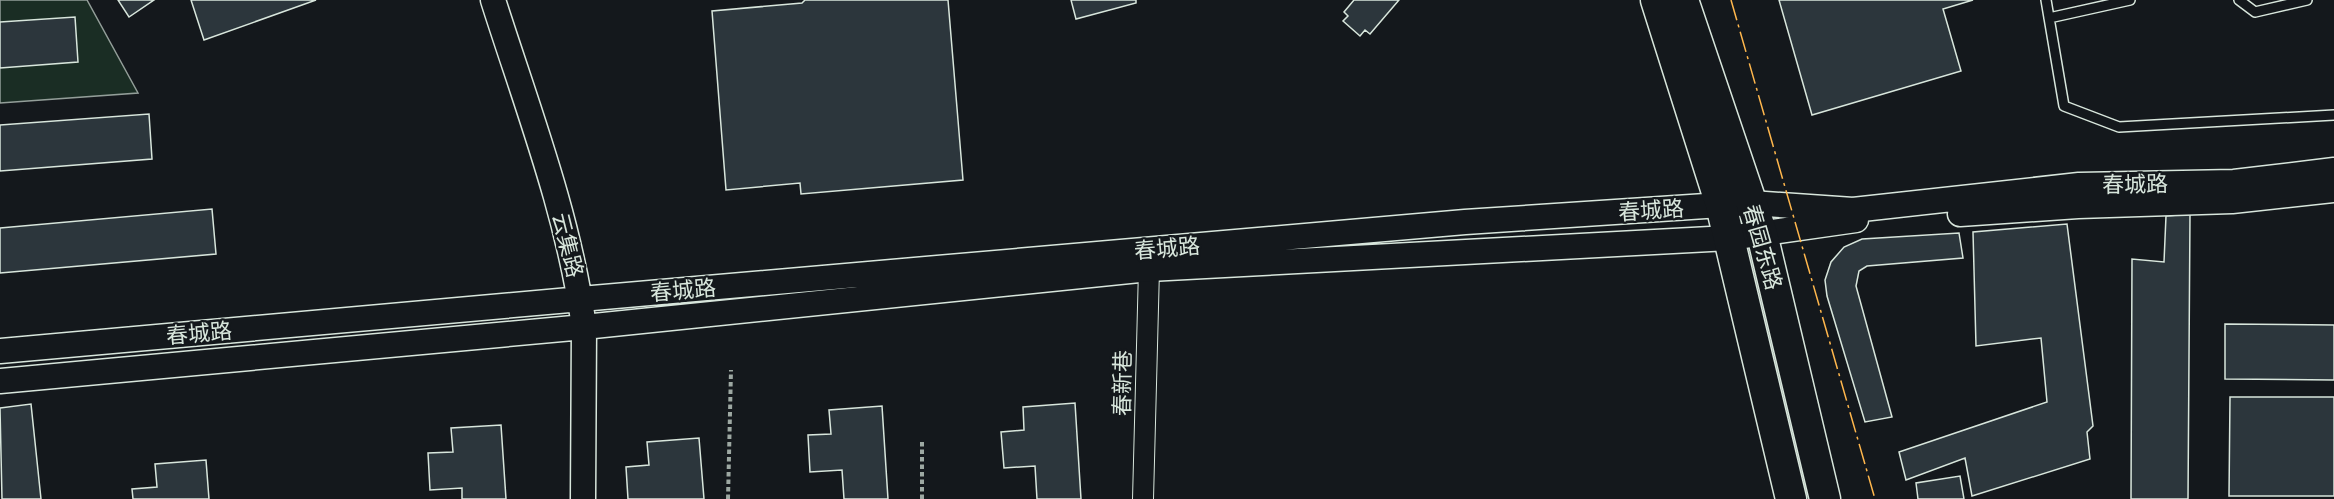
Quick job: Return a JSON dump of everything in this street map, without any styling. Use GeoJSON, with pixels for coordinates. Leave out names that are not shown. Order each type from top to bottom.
{"type":"FeatureCollection","features":[{"type":"Feature","properties":{"kind":"main road","name":"春园东路"},"geometry":{"type":"LineString","coordinates":[[1656,0],[1721,205],[1791,499]]}},
{"type":"Feature","properties":{"kind":"main road","name":"春园东路"},"geometry":{"type":"LineString","coordinates":[[1683,0],[1762,234],[1825,499]]}},
{"type":"Feature","properties":{"kind":"street","name":"云集路"},"geometry":{"type":"LineString","coordinates":[[493,0],[567,232],[580,299],[584,327],[583,499]]}},
{"type":"Feature","properties":{"kind":"street","name":"春城路"},"geometry":{"type":"LineString","coordinates":[[0,351],[1465,222],[1751,203],[1853,210],[2079,185],[2234,182],[2334,170]]}},
{"type":"Feature","properties":{"kind":"street","name":"春城路"},"geometry":{"type":"LineString","coordinates":[[0,381],[584,327],[1149,269],[1729,238],[1854,220],[2078,206],[2232,201],[2334,190]]}},
{"type":"Feature","properties":{"kind":"street","name":"春新巷"},"geometry":{"type":"LineString","coordinates":[[1143,499],[1149,269]]}},
{"type":"Feature","properties":{"kind":"lane"},"geometry":{"type":"LineString","coordinates":[[2046,0],[2064,106],[2119,127],[2334,115]]}},
{"type":"Feature","properties":{"kind":"lane"},"geometry":{"type":"LineString","coordinates":[[2049,18],[2130,0]]}},
{"type":"Feature","properties":{"kind":"lane"},"geometry":{"type":"LineString","coordinates":[[2239,0],[2255,12],[2307,0]]}},
{"type":"Feature","properties":{"kind":"path"},"geometry":{"type":"LineString","coordinates":[[728,499],[731,370]]}},
{"type":"Feature","properties":{"kind":"path"},"geometry":{"type":"LineString","coordinates":[[922,442],[922,499]]}},
{"type":"Feature","properties":{"kind":"green space"},"geometry":{"type":"Polygon","coordinates":[[[0,0],[87,0],[138,93],[0,103],[0,0]]]}},
{"type":"Feature","properties":{"kind":"building"},"geometry":{"type":"Polygon","coordinates":[[[118,0],[154,0],[129,17],[118,0]]]}},
{"type":"Feature","properties":{"kind":"building"},"geometry":{"type":"Polygon","coordinates":[[[191,0],[316,0],[204,40],[191,0]]]}},
{"type":"Feature","properties":{"kind":"building"},"geometry":{"type":"Polygon","coordinates":[[[805,0],[948,0],[963,180],[801,194],[800,183],[726,190],[712,11],[802,3],[805,0]]]}},
{"type":"Feature","properties":{"kind":"building"},"geometry":{"type":"Polygon","coordinates":[[[1071,0],[1136,0],[1136,3],[1076,19],[1071,0]]]}},
{"type":"Feature","properties":{"kind":"building"},"geometry":{"type":"Polygon","coordinates":[[[1354,0],[1399,0],[1370,34],[1365,30],[1360,36],[1343,21],[1348,16],[1344,12],[1354,0]]]}},
{"type":"Feature","properties":{"kind":"building"},"geometry":{"type":"Polygon","coordinates":[[[1779,0],[1973,0],[1943,9],[1961,71],[1812,115],[1779,0]]]}},
{"type":"Feature","properties":{"kind":"building"},"geometry":{"type":"Polygon","coordinates":[[[75,17],[78,62],[0,68],[0,22],[75,17]]]}},
{"type":"Feature","properties":{"kind":"building"},"geometry":{"type":"Polygon","coordinates":[[[149,114],[152,159],[0,171],[0,125],[149,114]]]}},
{"type":"Feature","properties":{"kind":"building"},"geometry":{"type":"Polygon","coordinates":[[[212,209],[216,254],[0,273],[0,228],[212,209]]]}},
{"type":"Feature","properties":{"kind":"building"},"geometry":{"type":"Polygon","coordinates":[[[2190,214],[2188,499],[2131,499],[2132,259],[2164,262],[2166,216],[2190,214]]]}},
{"type":"Feature","properties":{"kind":"building"},"geometry":{"type":"Polygon","coordinates":[[[2067,224],[2093,426],[2087,432],[2090,459],[1972,496],[1965,458],[1906,480],[1899,452],[2047,402],[2041,338],[1976,346],[1973,232],[2067,224]]]}},
{"type":"Feature","properties":{"kind":"building"},"geometry":{"type":"Polygon","coordinates":[[[1959,233],[1963,258],[1867,266],[1859,271],[1856,286],[1892,417],[1865,422],[1827,296],[1825,280],[1831,262],[1844,247],[1862,239],[1959,233]]]}},
{"type":"Feature","properties":{"kind":"building"},"geometry":{"type":"Polygon","coordinates":[[[2225,324],[2334,325],[2334,380],[2225,379],[2225,324]]]}},
{"type":"Feature","properties":{"kind":"building"},"geometry":{"type":"Polygon","coordinates":[[[2230,397],[2334,397],[2334,496],[2229,496],[2230,397]]]}},
{"type":"Feature","properties":{"kind":"building"},"geometry":{"type":"Polygon","coordinates":[[[1075,403],[1081,499],[1037,499],[1035,466],[1004,468],[1001,432],[1024,430],[1023,407],[1075,403]]]}},
{"type":"Feature","properties":{"kind":"building"},"geometry":{"type":"Polygon","coordinates":[[[31,404],[41,499],[2,499],[0,408],[31,404]]]}},
{"type":"Feature","properties":{"kind":"building"},"geometry":{"type":"Polygon","coordinates":[[[882,406],[888,499],[844,499],[842,470],[810,472],[808,435],[831,434],[829,410],[882,406]]]}},
{"type":"Feature","properties":{"kind":"building"},"geometry":{"type":"Polygon","coordinates":[[[501,425],[506,499],[462,499],[462,488],[430,490],[428,453],[453,452],[451,428],[501,425]]]}},
{"type":"Feature","properties":{"kind":"building"},"geometry":{"type":"Polygon","coordinates":[[[699,438],[704,499],[628,499],[626,467],[649,465],[647,442],[699,438]]]}},
{"type":"Feature","properties":{"kind":"building"},"geometry":{"type":"Polygon","coordinates":[[[206,460],[209,499],[133,499],[132,489],[157,487],[155,464],[206,460]]]}},
{"type":"Feature","properties":{"kind":"building"},"geometry":{"type":"Polygon","coordinates":[[[1960,476],[1964,499],[1918,499],[1916,483],[1960,476]]]}},
{"type":"Feature","properties":{"kind":"power"},"geometry":{"type":"LineString","coordinates":[[1731,0],[1875,499]]}}]}
